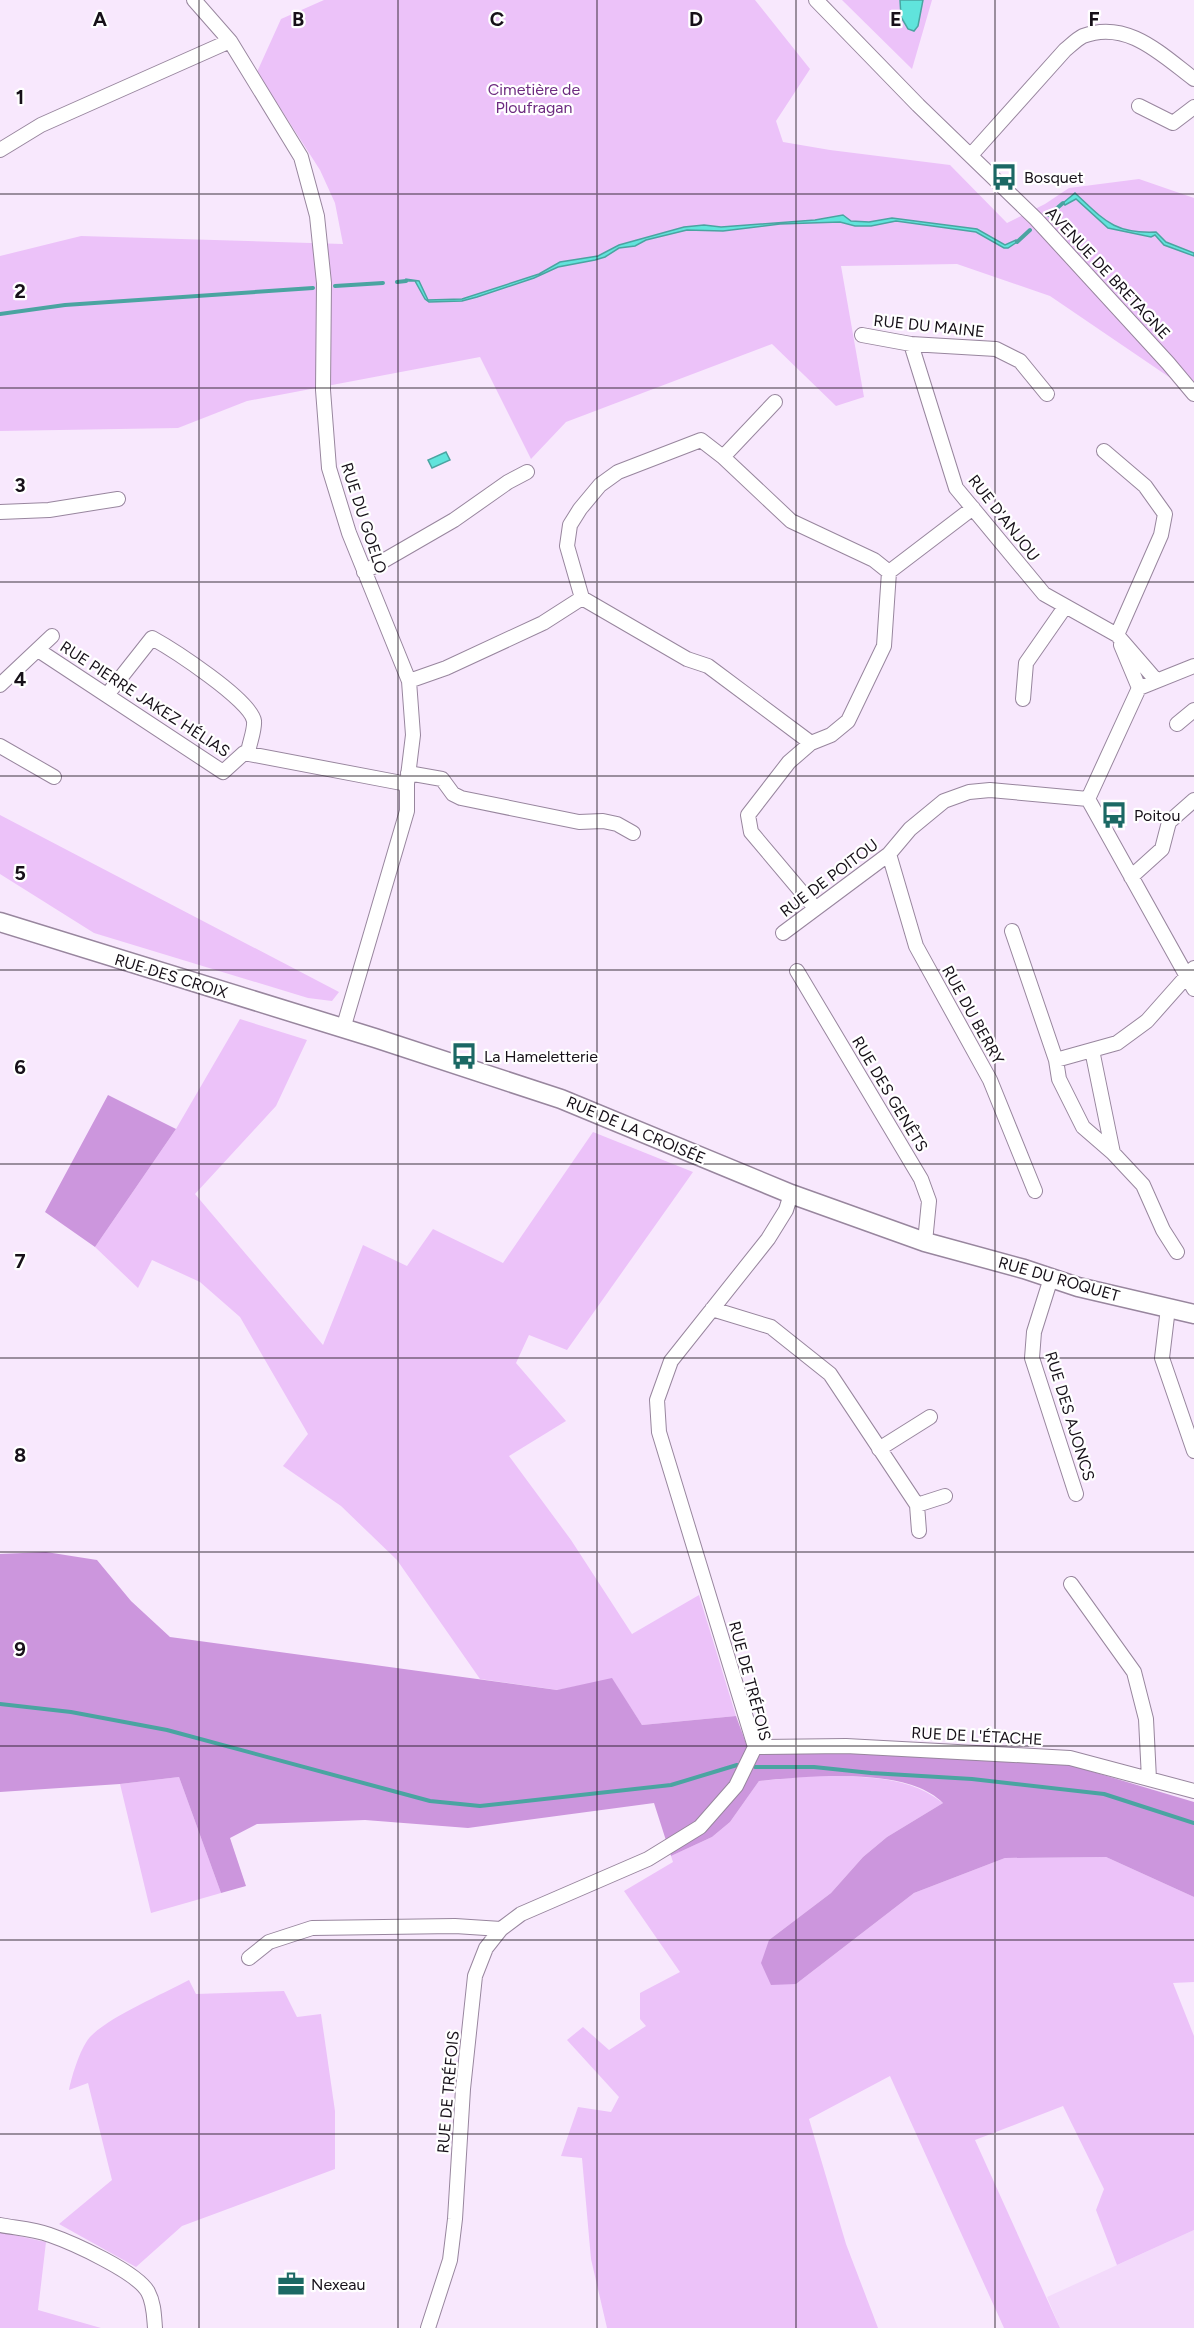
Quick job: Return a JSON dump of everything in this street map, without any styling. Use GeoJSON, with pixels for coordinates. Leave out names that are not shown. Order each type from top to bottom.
{"type":"FeatureCollection","features":[{"type":"Feature","properties":{"kind":"main road","name":"RUE DES CROIX"},"geometry":{"type":"LineString","coordinates":[[0,922],[343,1029]]}},
{"type":"Feature","properties":{"kind":"main road","name":"RUE DE LA CROISÉE"},"geometry":{"type":"LineString","coordinates":[[343,1029],[561,1099],[791,1194],[925,1242]]}},
{"type":"Feature","properties":{"kind":"main road","name":"RUE DU ROQUET"},"geometry":{"type":"LineString","coordinates":[[925,1242],[1078,1287],[1194,1314]]}},
{"type":"Feature","properties":{"kind":"street","name":"RUE DU GOELO"},"geometry":{"type":"LineString","coordinates":[[194,0],[230,41],[301,157],[317,216],[324,283],[323,390],[329,468],[349,533],[409,681],[412,735],[407,811],[343,1029]]}},
{"type":"Feature","properties":{"kind":"street","name":"AVENUE DE BRETAGNE"},"geometry":{"type":"LineString","coordinates":[[816,0],[918,105],[1036,219],[1194,394]]}},
{"type":"Feature","properties":{"kind":"street"},"geometry":{"type":"LineString","coordinates":[[971,156],[1065,50],[1083,36],[1111,31],[1140,38],[1194,78]]}},
{"type":"Feature","properties":{"kind":"street"},"geometry":{"type":"LineString","coordinates":[[0,150],[41,125],[230,41]]}},
{"type":"Feature","properties":{"kind":"street"},"geometry":{"type":"LineString","coordinates":[[1139,106],[1173,123],[1194,107]]}},
{"type":"Feature","properties":{"kind":"street","name":"RUE DU MAINE"},"geometry":{"type":"LineString","coordinates":[[862,335],[911,344],[996,349],[1020,361],[1047,394]]}},
{"type":"Feature","properties":{"kind":"street","name":"RUE D'ANJOU"},"geometry":{"type":"LineString","coordinates":[[911,344],[956,488],[1044,594],[1117,635]]}},
{"type":"Feature","properties":{"kind":"street"},"geometry":{"type":"LineString","coordinates":[[723,457],[775,402]]}},
{"type":"Feature","properties":{"kind":"street"},"geometry":{"type":"LineString","coordinates":[[811,743],[708,666],[687,659],[582,598],[567,546],[570,525],[580,509],[600,486],[618,472],[701,440],[723,457],[791,521],[874,560],[889,572]]}},
{"type":"Feature","properties":{"kind":"street"},"geometry":{"type":"LineString","coordinates":[[1104,452],[1145,486],[1165,514],[1161,535],[1117,635],[1139,688]]}},
{"type":"Feature","properties":{"kind":"street"},"geometry":{"type":"LineString","coordinates":[[364,572],[454,520],[508,482],[527,472]]}},
{"type":"Feature","properties":{"kind":"street"},"geometry":{"type":"LineString","coordinates":[[0,512],[49,510],[118,499]]}},
{"type":"Feature","properties":{"kind":"street"},"geometry":{"type":"LineString","coordinates":[[815,908],[751,832],[748,815],[789,762],[811,743],[831,735],[848,721],[884,646],[889,572],[973,508]]}},
{"type":"Feature","properties":{"kind":"street"},"geometry":{"type":"LineString","coordinates":[[409,681],[446,668],[543,623],[582,598]]}},
{"type":"Feature","properties":{"kind":"street"},"geometry":{"type":"LineString","coordinates":[[1023,699],[1026,663],[1065,607]]}},
{"type":"Feature","properties":{"kind":"street"},"geometry":{"type":"LineString","coordinates":[[1117,635],[1156,680]]}},
{"type":"Feature","properties":{"kind":"street"},"geometry":{"type":"LineString","coordinates":[[0,685],[52,636]]}},
{"type":"Feature","properties":{"kind":"street"},"geometry":{"type":"LineString","coordinates":[[107,695],[152,638],[170,648],[246,705],[254,721],[248,753]]}},
{"type":"Feature","properties":{"kind":"street","name":"RUE PIERRE JAKEZ HÉLIAS"},"geometry":{"type":"LineString","coordinates":[[38,650],[223,772],[244,753],[248,753],[408,778],[442,779],[453,794],[461,798],[579,822],[603,821],[617,824],[633,833]]}},
{"type":"Feature","properties":{"kind":"street"},"geometry":{"type":"LineString","coordinates":[[1194,666],[1139,688],[1088,799],[1131,877],[1190,971],[1194,989]]}},
{"type":"Feature","properties":{"kind":"street"},"geometry":{"type":"LineString","coordinates":[[1177,724],[1194,710]]}},
{"type":"Feature","properties":{"kind":"street"},"geometry":{"type":"LineString","coordinates":[[0,747],[54,777]]}},
{"type":"Feature","properties":{"kind":"street","name":"RUE DE POITOU"},"geometry":{"type":"LineString","coordinates":[[783,933],[889,854],[910,829],[944,801],[969,792],[990,790],[1088,799]]}},
{"type":"Feature","properties":{"kind":"street"},"geometry":{"type":"LineString","coordinates":[[1131,877],[1162,849],[1169,822],[1194,800]]}},
{"type":"Feature","properties":{"kind":"street","name":"RUE DU BERRY"},"geometry":{"type":"LineString","coordinates":[[889,854],[916,946],[990,1080],[1035,1191]]}},
{"type":"Feature","properties":{"kind":"street"},"geometry":{"type":"LineString","coordinates":[[1012,931],[1056,1060],[1059,1078],[1083,1127],[1113,1153],[1143,1185],[1163,1230],[1177,1252]]}},
{"type":"Feature","properties":{"kind":"street","name":"RUE DES GENÊTS"},"geometry":{"type":"LineString","coordinates":[[797,971],[921,1179],[929,1201],[925,1242]]}},
{"type":"Feature","properties":{"kind":"street"},"geometry":{"type":"LineString","coordinates":[[1056,1060],[1117,1043],[1147,1022],[1190,971]]}},
{"type":"Feature","properties":{"kind":"street"},"geometry":{"type":"LineString","coordinates":[[1092,1050],[1113,1153]]}},
{"type":"Feature","properties":{"kind":"street","name":"RUE DE TRÉFOIS"},"geometry":{"type":"LineString","coordinates":[[428,2328],[450,2260],[455,2219],[463,2089],[475,1976],[486,1948],[501,1929],[521,1914],[648,1859],[700,1827],[736,1786],[755,1747],[659,1432],[657,1400],[670,1361],[768,1239],[786,1210],[791,1194]]}},
{"type":"Feature","properties":{"kind":"street","name":"RUE DES AJONCS"},"geometry":{"type":"LineString","coordinates":[[1051,1278],[1034,1332],[1032,1358],[1076,1494]]}},
{"type":"Feature","properties":{"kind":"street"},"geometry":{"type":"LineString","coordinates":[[1168,1308],[1162,1358],[1194,1451]]}},
{"type":"Feature","properties":{"kind":"street"},"geometry":{"type":"LineString","coordinates":[[712,1309],[771,1327],[830,1374],[917,1505],[919,1531]]}},
{"type":"Feature","properties":{"kind":"street"},"geometry":{"type":"LineString","coordinates":[[879,1449],[930,1417]]}},
{"type":"Feature","properties":{"kind":"street"},"geometry":{"type":"LineString","coordinates":[[917,1505],[945,1496]]}},
{"type":"Feature","properties":{"kind":"street"},"geometry":{"type":"LineString","coordinates":[[1071,1584],[1134,1672],[1146,1719],[1149,1779]]}},
{"type":"Feature","properties":{"kind":"street","name":"RUE DE L'ÉTACHE"},"geometry":{"type":"LineString","coordinates":[[755,1747],[846,1746],[1070,1758],[1194,1791]]}},
{"type":"Feature","properties":{"kind":"street"},"geometry":{"type":"LineString","coordinates":[[249,1958],[269,1942],[312,1928],[455,1926],[501,1929]]}},
{"type":"Feature","properties":{"kind":"street"},"geometry":{"type":"LineString","coordinates":[[0,2225],[48,2234],[87,2251],[136,2278],[148,2292],[152,2301],[155,2328]]}},
{"type":"Feature","properties":{"kind":"shaded area"},"geometry":{"type":"Polygon","coordinates":[[[900,0],[923,0],[918,26],[914,31],[908,29],[901,17],[900,0]]]}},
{"type":"Feature","properties":{"kind":"shaded area"},"geometry":{"type":"Polygon","coordinates":[[[1075,193],[1102,218],[1120,228],[1130,231],[1156,232],[1166,242],[1194,253],[1194,256],[1164,245],[1155,235],[1151,237],[1108,228],[1076,199],[1065,205],[1063,203],[1075,193]]]}},
{"type":"Feature","properties":{"kind":"shaded area"},"geometry":{"type":"Polygon","coordinates":[[[843,215],[851,221],[869,222],[892,218],[977,229],[1005,245],[1016,240],[1017,242],[1004,248],[976,232],[896,221],[871,226],[855,226],[840,222],[780,224],[723,231],[687,230],[646,240],[635,246],[619,248],[595,260],[558,267],[534,278],[462,301],[429,302],[415,281],[406,281],[406,279],[419,281],[428,300],[462,299],[539,274],[560,262],[598,256],[619,245],[684,227],[704,225],[721,227],[815,220],[843,215]]]}},
{"type":"Feature","properties":{"kind":"shaded area"},"geometry":{"type":"Polygon","coordinates":[[[446,452],[450,460],[432,468],[428,460],[446,452]]]}},
{"type":"Feature","properties":{"kind":"shaded area"},"geometry":{"type":"Polygon","coordinates":[[[108,1095],[176,1129],[95,1247],[45,1212],[108,1095]]]}},
{"type":"Feature","properties":{"kind":"shaded area"},"geometry":{"type":"Polygon","coordinates":[[[46,1552],[97,1560],[131,1601],[170,1637],[557,1690],[612,1678],[642,1725],[736,1716],[747,1746],[756,1752],[824,1751],[1070,1765],[1194,1802],[1194,1897],[1106,1857],[1005,1858],[914,1893],[796,1984],[771,1985],[761,1963],[769,1940],[831,1893],[863,1857],[887,1837],[943,1803],[927,1791],[906,1783],[856,1776],[759,1781],[730,1822],[712,1837],[671,1856],[654,1803],[468,1828],[365,1820],[257,1824],[230,1838],[246,1886],[221,1893],[179,1777],[120,1784],[0,1792],[0,1554],[46,1552]]]}},
{"type":"Feature","properties":{"kind":"shaded area"},"geometry":{"type":"Polygon","coordinates":[[[1194,2230],[1194,2328],[1060,2328],[1047,2297],[1194,2230]]]}},
{"type":"Feature","properties":{"kind":"green space","name":"Cimetière de Ploufragan"},"geometry":{"type":"Polygon","coordinates":[[[324,0],[755,0],[810,69],[776,121],[783,142],[950,165],[1007,223],[1045,204],[1069,188],[1139,179],[1194,198],[1194,394],[1050,296],[957,264],[841,266],[864,397],[836,406],[772,344],[566,422],[531,459],[480,357],[247,401],[178,428],[0,431],[0,256],[81,236],[343,244],[335,203],[320,170],[257,72],[281,19],[324,0]]]}},
{"type":"Feature","properties":{"kind":"green space"},"geometry":{"type":"Polygon","coordinates":[[[842,0],[932,0],[912,69],[842,0]]]}},
{"type":"Feature","properties":{"kind":"green space"},"geometry":{"type":"Polygon","coordinates":[[[0,815],[339,992],[332,1001],[308,998],[94,933],[0,874],[0,815]]]}},
{"type":"Feature","properties":{"kind":"green space"},"geometry":{"type":"Polygon","coordinates":[[[240,1019],[307,1040],[276,1106],[195,1194],[323,1345],[363,1245],[407,1266],[433,1229],[503,1263],[593,1132],[693,1172],[567,1350],[529,1335],[516,1363],[566,1421],[509,1456],[571,1540],[632,1634],[699,1595],[736,1716],[642,1725],[612,1679],[558,1690],[480,1679],[397,1560],[341,1506],[283,1466],[308,1434],[240,1317],[200,1282],[152,1260],[138,1288],[95,1247],[176,1129],[240,1019]]]}},
{"type":"Feature","properties":{"kind":"green space"},"geometry":{"type":"Polygon","coordinates":[[[823,1775],[871,1778],[901,1783],[916,1787],[943,1803],[887,1837],[863,1857],[831,1893],[769,1940],[796,1984],[914,1893],[1005,1858],[1106,1857],[1194,1897],[1194,1982],[1173,1983],[1194,2036],[1194,2230],[1117,2265],[1096,2210],[1104,2189],[1063,2106],[975,2140],[1060,2328],[1004,2328],[890,2076],[809,2119],[846,2244],[878,2328],[607,2328],[591,2259],[582,2158],[561,2156],[578,2107],[611,2112],[619,2097],[567,2040],[583,2027],[609,2050],[646,2026],[640,2019],[640,1993],[680,1972],[624,1891],[673,1862],[671,1856],[712,1837],[730,1822],[759,1781],[823,1775]]]}},
{"type":"Feature","properties":{"kind":"green space"},"geometry":{"type":"Polygon","coordinates":[[[179,1777],[221,1893],[151,1913],[120,1784],[179,1777]]]}},
{"type":"Feature","properties":{"kind":"green space"},"geometry":{"type":"Polygon","coordinates":[[[189,1980],[196,1994],[284,1991],[297,2017],[321,2014],[335,2111],[335,2169],[182,2226],[136,2267],[59,2224],[112,2180],[88,2083],[69,2090],[81,2053],[92,2035],[125,2013],[189,1980]]]}},
{"type":"Feature","properties":{"kind":"green space"},"geometry":{"type":"Polygon","coordinates":[[[0,2232],[46,2242],[38,2310],[101,2328],[0,2328],[0,2232]]]}},
{"type":"Feature","properties":{"kind":"waterway"},"geometry":{"type":"LineString","coordinates":[[1049,215],[1063,203]]}},
{"type":"Feature","properties":{"kind":"waterway"},"geometry":{"type":"LineString","coordinates":[[1017,242],[1030,230]]}},
{"type":"Feature","properties":{"kind":"waterway"},"geometry":{"type":"LineString","coordinates":[[397,282],[406,281]]}},
{"type":"Feature","properties":{"kind":"waterway"},"geometry":{"type":"LineString","coordinates":[[335,286],[383,283]]}},
{"type":"Feature","properties":{"kind":"waterway"},"geometry":{"type":"LineString","coordinates":[[0,314],[65,305],[313,288]]}},
{"type":"Feature","properties":{"kind":"waterway"},"geometry":{"type":"LineString","coordinates":[[0,1704],[71,1712],[167,1730],[430,1801],[480,1806],[671,1785],[737,1765]]}},
{"type":"Feature","properties":{"kind":"waterway"},"geometry":{"type":"LineString","coordinates":[[755,1767],[814,1767],[972,1779],[1104,1794],[1194,1823]]}},
{"type":"Feature","properties":{"kind":"place","name":"Bosquet"},"geometry":{"type":"Point","coordinates":[1004,177]}},
{"type":"Feature","properties":{"kind":"place","name":"Poitou"},"geometry":{"type":"Point","coordinates":[1114,815]}},
{"type":"Feature","properties":{"kind":"place","name":"La Hameletterie"},"geometry":{"type":"Point","coordinates":[464,1056]}},
{"type":"Feature","properties":{"kind":"place","name":"Nexeau"},"geometry":{"type":"Point","coordinates":[291,2284]}}]}
